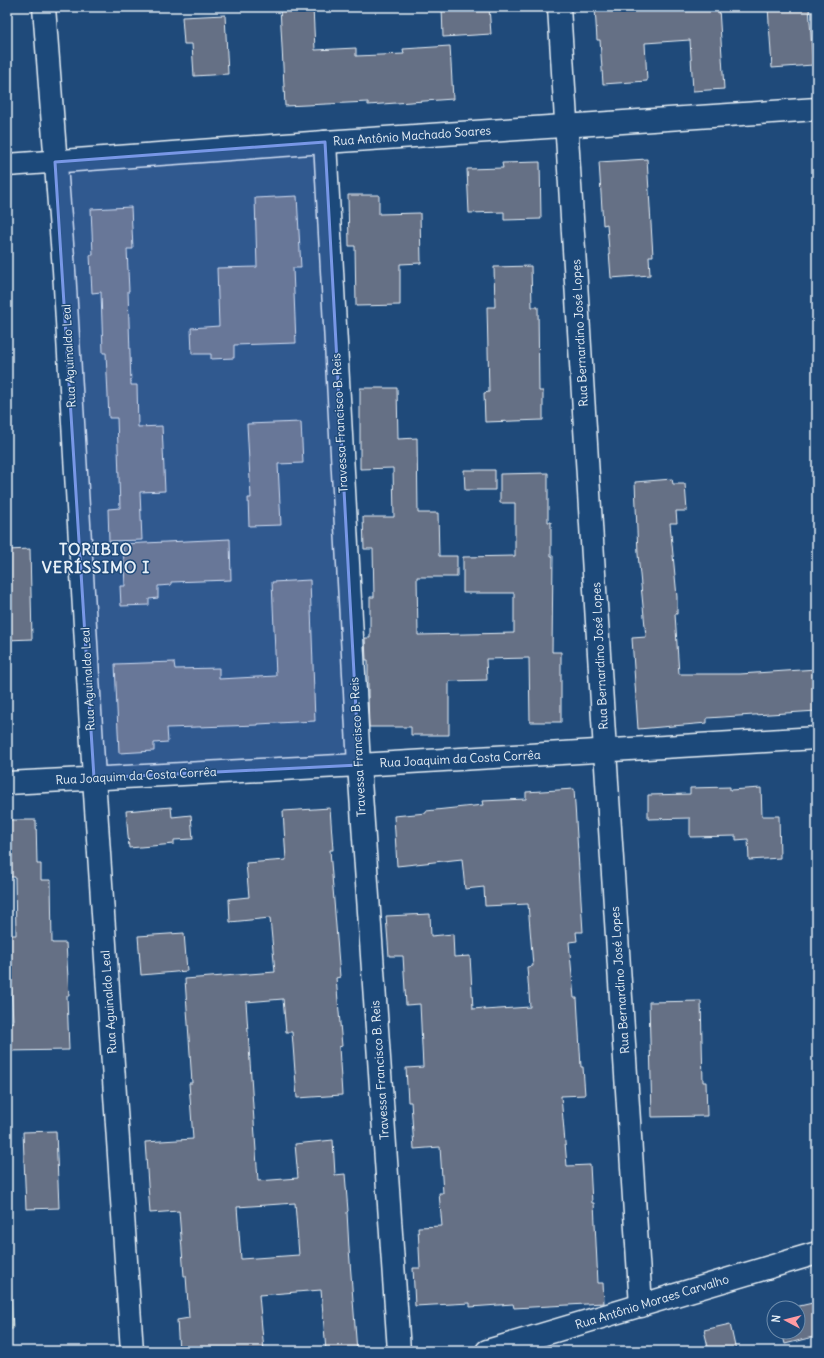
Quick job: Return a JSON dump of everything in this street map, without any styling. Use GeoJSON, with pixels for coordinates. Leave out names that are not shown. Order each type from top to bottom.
{"type":"FeatureCollection","features":[{"type":"Feature","properties":{"kind":"street","name":"Rua Aguinaldo Leal"},"geometry":{"type":"LineString","coordinates":[[44,7],[64,270],[94,778],[132,1351]]}},
{"type":"Feature","properties":{"kind":"street","name":"Rua Bernardino José Lopes"},"geometry":{"type":"LineString","coordinates":[[559,7],[568,125],[605,751],[641,1306]]}},
{"type":"Feature","properties":{"kind":"street","name":"Rua Antônio Machado Soares"},"geometry":{"type":"LineString","coordinates":[[7,165],[568,125],[817,109]]}},
{"type":"Feature","properties":{"kind":"street","name":"Travessa Francisco B. Reis"},"geometry":{"type":"LineString","coordinates":[[325,142],[359,765],[399,1351]]}},
{"type":"Feature","properties":{"kind":"street","name":"Rua Joaquim da Costa Corrêa"},"geometry":{"type":"LineString","coordinates":[[7,783],[359,765],[817,738]]}},
{"type":"Feature","properties":{"kind":"street","name":"Rua Antônio Moraes Carvalho"},"geometry":{"type":"LineString","coordinates":[[487,1351],[817,1253]]}},
{"type":"Feature","properties":{"kind":"highlighted area"},"geometry":{"type":"Polygon","coordinates":[[[325,142],[359,765],[94,778],[55,162],[325,142]]]}},
{"type":"Feature","properties":{"kind":"green space"},"geometry":{"type":"Polygon","coordinates":[[[7,1217],[13,1329],[7,1329],[7,1217]]]}},
{"type":"Feature","properties":{"kind":"building"},"geometry":{"type":"Polygon","coordinates":[[[280,7],[313,7],[315,50],[356,48],[356,56],[404,54],[403,49],[450,46],[453,99],[368,105],[368,102],[285,106],[280,7]]]}},
{"type":"Feature","properties":{"kind":"building"},"geometry":{"type":"Polygon","coordinates":[[[442,7],[489,7],[491,34],[443,37],[442,7]]]}},
{"type":"Feature","properties":{"kind":"building"},"geometry":{"type":"Polygon","coordinates":[[[595,7],[683,7],[683,11],[719,8],[724,89],[693,91],[690,40],[645,43],[647,81],[603,84],[600,40],[597,40],[595,7]]]}},
{"type":"Feature","properties":{"kind":"building"},"geometry":{"type":"Polygon","coordinates":[[[768,7],[809,7],[813,65],[772,68],[768,7]]]}},
{"type":"Feature","properties":{"kind":"building"},"geometry":{"type":"Polygon","coordinates":[[[225,15],[228,74],[194,76],[192,44],[184,44],[182,17],[225,15]]]}},
{"type":"Feature","properties":{"kind":"building"},"geometry":{"type":"Polygon","coordinates":[[[647,159],[653,256],[649,256],[650,275],[611,278],[607,224],[603,225],[599,162],[647,159]]]}},
{"type":"Feature","properties":{"kind":"building"},"geometry":{"type":"Polygon","coordinates":[[[540,162],[541,219],[504,220],[504,212],[469,213],[467,169],[503,168],[502,163],[540,162]]]}},
{"type":"Feature","properties":{"kind":"building"},"geometry":{"type":"Polygon","coordinates":[[[348,195],[379,195],[379,214],[420,213],[421,263],[400,264],[400,305],[356,306],[355,246],[349,246],[348,195]]]}},
{"type":"Feature","properties":{"kind":"building"},"geometry":{"type":"Polygon","coordinates":[[[297,196],[301,268],[293,268],[296,343],[234,345],[234,358],[211,359],[211,354],[192,354],[191,328],[219,326],[217,268],[257,267],[255,198],[297,196]]]}},
{"type":"Feature","properties":{"kind":"building"},"geometry":{"type":"Polygon","coordinates":[[[131,207],[133,249],[127,249],[131,385],[137,385],[138,427],[162,426],[165,491],[140,492],[142,540],[109,541],[108,509],[120,508],[117,418],[109,418],[106,353],[103,353],[101,292],[92,293],[90,255],[93,255],[91,209],[131,207]]]}},
{"type":"Feature","properties":{"kind":"building"},"geometry":{"type":"Polygon","coordinates":[[[531,266],[532,307],[538,307],[539,391],[543,391],[543,420],[485,422],[484,393],[489,392],[487,307],[495,307],[494,267],[531,266]]]}},
{"type":"Feature","properties":{"kind":"building"},"geometry":{"type":"Polygon","coordinates":[[[360,388],[397,388],[398,439],[417,438],[418,513],[438,513],[439,556],[457,556],[457,577],[417,577],[418,635],[514,633],[514,593],[463,593],[463,557],[515,556],[515,503],[500,503],[500,474],[548,473],[548,522],[551,522],[551,556],[553,556],[552,652],[561,652],[561,722],[530,722],[529,658],[486,659],[487,680],[449,681],[449,735],[411,735],[411,727],[369,727],[368,660],[366,660],[365,638],[370,638],[370,597],[374,597],[373,549],[364,549],[363,517],[394,517],[393,468],[360,469],[360,388]]]}},
{"type":"Feature","properties":{"kind":"building"},"geometry":{"type":"Polygon","coordinates":[[[301,422],[303,463],[278,464],[281,525],[249,526],[248,498],[251,498],[247,424],[301,422]]]}},
{"type":"Feature","properties":{"kind":"building"},"geometry":{"type":"Polygon","coordinates":[[[464,470],[495,470],[495,490],[465,490],[464,470]]]}},
{"type":"Feature","properties":{"kind":"building"},"geometry":{"type":"Polygon","coordinates":[[[672,479],[673,484],[685,484],[687,511],[676,511],[677,523],[670,523],[677,597],[677,614],[675,614],[679,674],[740,674],[817,669],[817,711],[707,718],[707,723],[638,729],[632,638],[646,637],[638,554],[635,482],[672,479]]]}},
{"type":"Feature","properties":{"kind":"building"},"geometry":{"type":"Polygon","coordinates":[[[230,539],[231,580],[171,582],[171,585],[158,586],[158,598],[149,599],[149,605],[121,606],[120,586],[125,586],[123,544],[230,539]]]}},
{"type":"Feature","properties":{"kind":"building"},"geometry":{"type":"Polygon","coordinates":[[[30,549],[32,639],[7,640],[7,550],[30,549]]]}},
{"type":"Feature","properties":{"kind":"building"},"geometry":{"type":"Polygon","coordinates":[[[310,580],[315,721],[258,725],[167,728],[168,742],[154,743],[154,751],[119,753],[115,664],[174,662],[175,669],[219,668],[219,679],[276,676],[272,582],[310,580]]]}},
{"type":"Feature","properties":{"kind":"building"},"geometry":{"type":"Polygon","coordinates":[[[730,787],[730,790],[761,788],[762,816],[779,816],[780,858],[749,860],[748,839],[736,840],[736,836],[690,837],[690,818],[648,819],[648,795],[690,794],[690,788],[730,787]]]}},
{"type":"Feature","properties":{"kind":"building"},"geometry":{"type":"Polygon","coordinates":[[[574,789],[583,932],[576,932],[577,941],[569,942],[574,998],[577,998],[581,1067],[583,1067],[585,1095],[561,1096],[567,1166],[590,1165],[592,1203],[594,1203],[598,1283],[603,1283],[604,1303],[514,1308],[513,1304],[470,1307],[470,1303],[415,1306],[413,1268],[420,1268],[418,1227],[442,1226],[439,1193],[443,1193],[440,1147],[414,1149],[411,1102],[408,1102],[406,1068],[423,1067],[420,1004],[406,1005],[403,956],[389,956],[386,916],[430,914],[431,936],[453,934],[454,957],[470,956],[473,1009],[484,1008],[484,1010],[530,1007],[527,967],[533,966],[528,904],[485,906],[484,887],[465,889],[462,859],[397,866],[394,816],[483,805],[482,801],[526,799],[526,792],[574,789]]]}},
{"type":"Feature","properties":{"kind":"building"},"geometry":{"type":"Polygon","coordinates":[[[171,807],[172,817],[191,815],[193,839],[174,840],[174,844],[129,848],[126,811],[171,807]]]}},
{"type":"Feature","properties":{"kind":"building"},"geometry":{"type":"Polygon","coordinates":[[[330,808],[333,850],[330,850],[340,977],[336,978],[342,1046],[339,1047],[342,1095],[297,1098],[292,1032],[286,1032],[283,999],[246,1002],[258,1181],[298,1178],[295,1144],[333,1140],[335,1175],[345,1174],[357,1351],[326,1351],[321,1290],[259,1295],[264,1351],[179,1351],[177,1320],[189,1318],[179,1211],[150,1213],[145,1142],[193,1139],[189,1083],[192,1083],[185,979],[275,972],[270,918],[230,922],[229,899],[249,897],[246,863],[286,860],[283,811],[330,808]],[[295,1203],[237,1207],[241,1259],[299,1255],[295,1203]]]}},
{"type":"Feature","properties":{"kind":"building"},"geometry":{"type":"Polygon","coordinates":[[[7,820],[36,820],[37,864],[41,864],[41,880],[51,880],[52,943],[66,943],[69,996],[67,996],[69,1050],[7,1051],[7,1023],[13,1022],[11,980],[7,980],[7,935],[16,935],[15,877],[7,877],[7,820]]]}},
{"type":"Feature","properties":{"kind":"building"},"geometry":{"type":"Polygon","coordinates":[[[184,933],[187,971],[141,975],[138,936],[184,933]]]}},
{"type":"Feature","properties":{"kind":"building"},"geometry":{"type":"Polygon","coordinates":[[[701,1001],[703,1082],[706,1082],[707,1116],[652,1117],[649,1002],[701,1001]]]}},
{"type":"Feature","properties":{"kind":"building"},"geometry":{"type":"Polygon","coordinates":[[[56,1131],[59,1208],[26,1209],[23,1132],[56,1131]]]}},
{"type":"Feature","properties":{"kind":"building"},"geometry":{"type":"Polygon","coordinates":[[[817,1302],[817,1336],[806,1339],[806,1305],[817,1302]]]}},
{"type":"Feature","properties":{"kind":"building"},"geometry":{"type":"Polygon","coordinates":[[[730,1324],[736,1351],[709,1351],[704,1330],[730,1324]]]}},
{"type":"Feature","properties":{"kind":"building"},"geometry":{"type":"Polygon","coordinates":[[[784,1340],[801,1340],[785,1344],[784,1340]]]}},
{"type":"Feature","properties":{"kind":"district","name":"TORIBIO VERÍSSIMO I"},"geometry":{"type":"Point","coordinates":[96,558]}}]}
